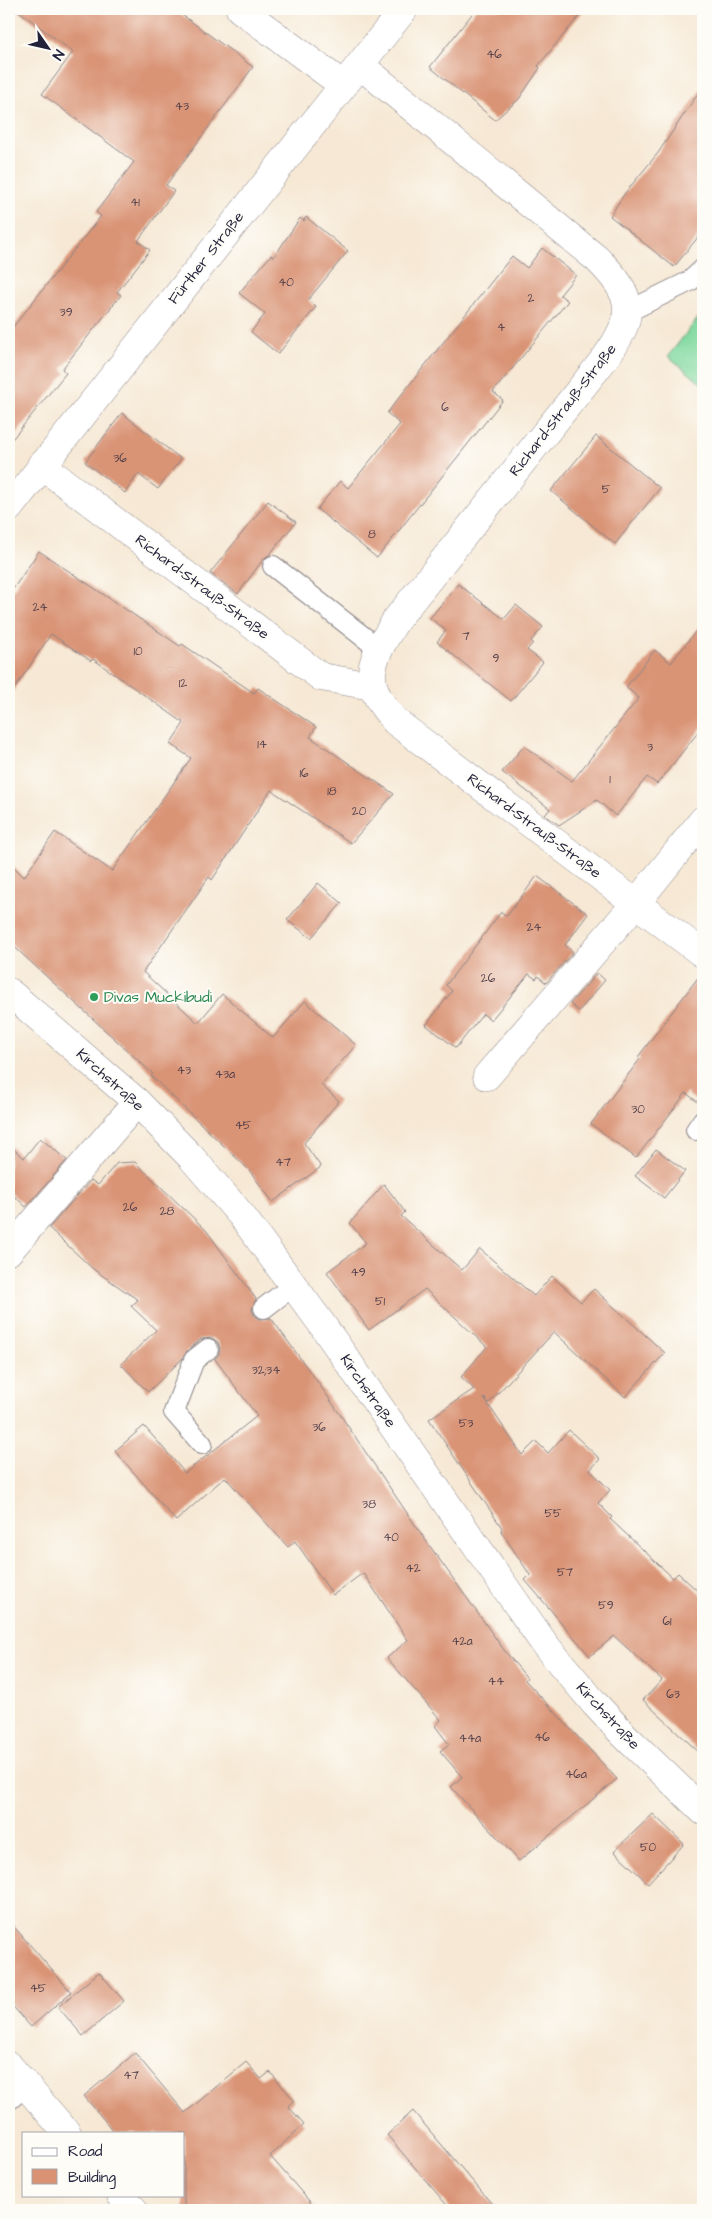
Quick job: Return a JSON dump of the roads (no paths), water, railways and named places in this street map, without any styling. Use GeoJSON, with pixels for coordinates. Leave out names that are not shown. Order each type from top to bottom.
{"type":"FeatureCollection","features":[{"type":"Feature","properties":{"kind":"street"},"geometry":{"type":"LineString","coordinates":[[240,9],[351,75],[597,260],[619,283],[626,296],[628,311]]}},
{"type":"Feature","properties":{"kind":"street","name":"Fürther Straße"},"geometry":{"type":"LineString","coordinates":[[9,508],[404,9]]}},
{"type":"Feature","properties":{"kind":"street","name":"Richard-Strauß-Straße"},"geometry":{"type":"LineString","coordinates":[[628,311],[625,326],[617,342],[606,357],[396,620],[379,648],[372,669],[372,686],[376,696],[396,722],[703,954]]}},
{"type":"Feature","properties":{"kind":"street","name":"Richard-Strauß-Straße"},"geometry":{"type":"LineString","coordinates":[[41,466],[321,677],[372,686]]}},
{"type":"Feature","properties":{"kind":"street"},"geometry":{"type":"LineString","coordinates":[[487,1076],[636,903],[703,820]]}},
{"type":"Feature","properties":{"kind":"street","name":"Kirchstraße"},"geometry":{"type":"LineString","coordinates":[[9,992],[137,1102],[191,1157],[226,1197],[294,1285],[546,1646],[613,1723],[703,1811]]}},
{"type":"Feature","properties":{"kind":"street"},"geometry":{"type":"LineString","coordinates":[[9,1251],[137,1102]]}},
{"type":"Feature","properties":{"kind":"street"},"geometry":{"type":"LineString","coordinates":[[14,2084],[65,2132]]}},
{"type":"Feature","properties":{"kind":"street"},"geometry":{"type":"LineString","coordinates":[[122,2196],[134,2210]]}},
{"type":"Feature","properties":{"kind":"lane"},"geometry":{"type":"LineString","coordinates":[[628,311],[690,281],[703,269]]}},
{"type":"Feature","properties":{"kind":"lane"},"geometry":{"type":"LineString","coordinates":[[273,566],[379,648]]}},
{"type":"Feature","properties":{"kind":"lane"},"geometry":{"type":"LineString","coordinates":[[264,1308],[294,1285]]}},
{"type":"Feature","properties":{"kind":"lane"},"geometry":{"type":"LineString","coordinates":[[202,1444],[174,1412],[194,1360],[208,1349]]}},
{"type":"Feature","properties":{"kind":"place","name":"Divas Muckibudi"},"geometry":{"type":"Point","coordinates":[94,997]}}]}
